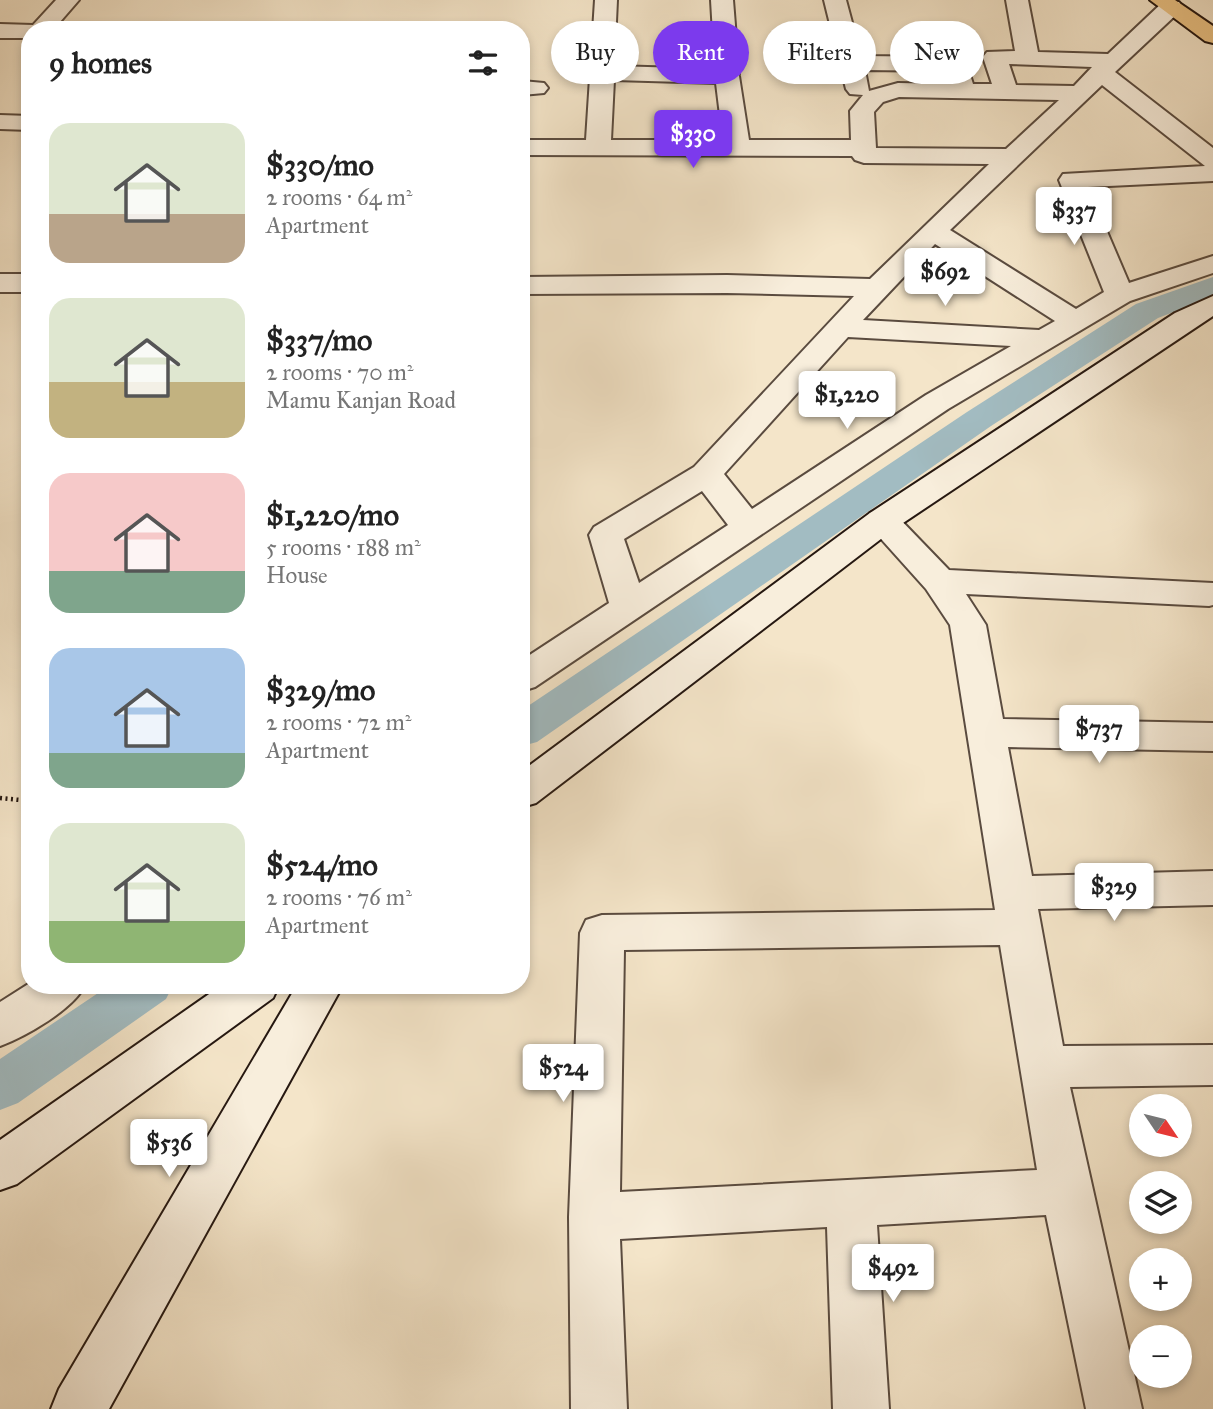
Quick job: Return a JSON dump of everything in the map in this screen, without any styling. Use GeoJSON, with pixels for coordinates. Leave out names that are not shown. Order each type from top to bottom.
{"type":"FeatureCollection","features":[{"type":"Feature","properties":{"kind":"main road"},"geometry":{"type":"LineString","coordinates":[[1166,3],[1213,36]]}},
{"type":"Feature","properties":{"kind":"street"},"geometry":{"type":"LineString","coordinates":[[49,21],[68,0]]}},
{"type":"Feature","properties":{"kind":"street"},"geometry":{"type":"LineString","coordinates":[[605,21],[606,0]]}},
{"type":"Feature","properties":{"kind":"street"},"geometry":{"type":"LineString","coordinates":[[722,0],[726,21]]}},
{"type":"Feature","properties":{"kind":"street"},"geometry":{"type":"LineString","coordinates":[[835,0],[841,21]]}},
{"type":"Feature","properties":{"kind":"street"},"geometry":{"type":"LineString","coordinates":[[1017,0],[1028,58]]}},
{"type":"Feature","properties":{"kind":"street"},"geometry":{"type":"LineString","coordinates":[[628,605],[606,535],[706,474],[877,288],[933,231],[1107,66],[1166,3]]}},
{"type":"Feature","properties":{"kind":"street"},"geometry":{"type":"LineString","coordinates":[[0,31],[21,31]]}},
{"type":"Feature","properties":{"kind":"street"},"geometry":{"type":"LineString","coordinates":[[1006,92],[995,57],[1107,66],[1213,160]]}},
{"type":"Feature","properties":{"kind":"street"},"geometry":{"type":"LineString","coordinates":[[876,63],[957,64],[962,91]]}},
{"type":"Feature","properties":{"kind":"street"},"geometry":{"type":"LineString","coordinates":[[598,148],[602,84]]}},
{"type":"Feature","properties":{"kind":"street"},"geometry":{"type":"LineString","coordinates":[[728,84],[737,147]]}},
{"type":"Feature","properties":{"kind":"street"},"geometry":{"type":"LineString","coordinates":[[858,84],[864,155],[1015,153],[1051,164],[1082,179]]}},
{"type":"Feature","properties":{"kind":"street"},"geometry":{"type":"LineString","coordinates":[[862,111],[874,97],[898,90],[1078,93]]}},
{"type":"Feature","properties":{"kind":"street"},"geometry":{"type":"LineString","coordinates":[[0,122],[21,123]]}},
{"type":"Feature","properties":{"kind":"street"},"geometry":{"type":"LineString","coordinates":[[530,148],[864,148]]}},
{"type":"Feature","properties":{"kind":"street"},"geometry":{"type":"LineString","coordinates":[[1120,295],[1072,180],[1213,173]]}},
{"type":"Feature","properties":{"kind":"street"},"geometry":{"type":"LineString","coordinates":[[933,231],[1075,321]]}},
{"type":"Feature","properties":{"kind":"street"},"geometry":{"type":"LineString","coordinates":[[530,672],[628,605],[750,529],[937,402],[1120,295],[1213,264]]}},
{"type":"Feature","properties":{"kind":"street"},"geometry":{"type":"LineString","coordinates":[[0,284],[21,283]]}},
{"type":"Feature","properties":{"kind":"street"},"geometry":{"type":"LineString","coordinates":[[530,285],[727,284],[877,288]]}},
{"type":"Feature","properties":{"kind":"street"},"geometry":{"type":"LineString","coordinates":[[530,786],[883,521],[1185,318],[1213,304]]}},
{"type":"Feature","properties":{"kind":"street"},"geometry":{"type":"LineString","coordinates":[[841,328],[1047,340]]}},
{"type":"Feature","properties":{"kind":"street"},"geometry":{"type":"LineString","coordinates":[[706,474],[750,529]]}},
{"type":"Feature","properties":{"kind":"street"},"geometry":{"type":"LineString","coordinates":[[883,521],[939,580],[968,625],[1066,1191],[1114,1409]]}},
{"type":"Feature","properties":{"kind":"street"},"geometry":{"type":"LineString","coordinates":[[939,580],[1209,594]]}},
{"type":"Feature","properties":{"kind":"street"},"geometry":{"type":"LineString","coordinates":[[986,733],[1213,737]]}},
{"type":"Feature","properties":{"kind":"street"},"geometry":{"type":"LineString","coordinates":[[599,1409],[594,1217],[602,933],[1016,910],[1213,888]]}},
{"type":"Feature","properties":{"kind":"street"},"geometry":{"type":"LineString","coordinates":[[0,1026],[48,994]]}},
{"type":"Feature","properties":{"kind":"street"},"geometry":{"type":"LineString","coordinates":[[0,1168],[244,994]]}},
{"type":"Feature","properties":{"kind":"street"},"geometry":{"type":"LineString","coordinates":[[79,1409],[316,994]]}},
{"type":"Feature","properties":{"kind":"street"},"geometry":{"type":"LineString","coordinates":[[1043,1067],[1213,1065]]}},
{"type":"Feature","properties":{"kind":"street"},"geometry":{"type":"LineString","coordinates":[[594,1217],[1066,1191]]}},
{"type":"Feature","properties":{"kind":"street"},"geometry":{"type":"LineString","coordinates":[[851,1203],[861,1409]]}},
{"type":"Feature","properties":{"kind":"path"},"geometry":{"type":"LineString","coordinates":[[0,798],[21,800]]}},
{"type":"Feature","properties":{"kind":"waterway"},"geometry":{"type":"LineString","coordinates":[[530,726],[979,419],[1147,311],[1213,286]]}},
{"type":"Feature","properties":{"kind":"waterway"},"geometry":{"type":"LineString","coordinates":[[0,1087],[136,994]]}}]}
